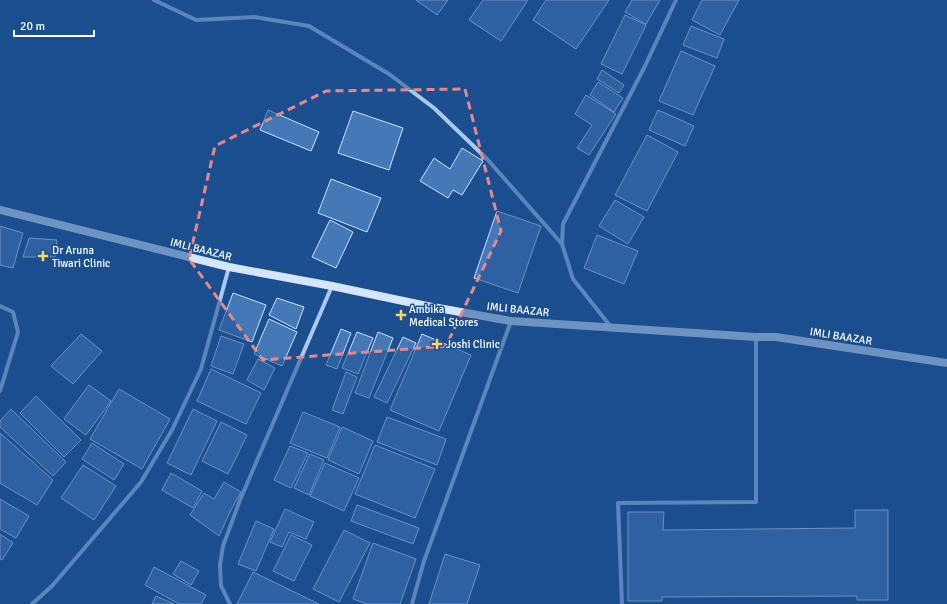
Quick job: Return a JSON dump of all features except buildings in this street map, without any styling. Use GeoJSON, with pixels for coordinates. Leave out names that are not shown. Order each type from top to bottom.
{"type":"FeatureCollection","features":[{"type":"Feature","properties":{"kind":"main road","name":"IMLI BAAZAR"},"geometry":{"type":"LineString","coordinates":[[0,210],[229,267],[511,321],[756,337],[776,337],[947,363]]}},
{"type":"Feature","properties":{"kind":"street"},"geometry":{"type":"LineString","coordinates":[[154,0],[196,20],[254,17],[309,26],[389,74],[434,108],[487,159],[562,244]]}},
{"type":"Feature","properties":{"kind":"street"},"geometry":{"type":"LineString","coordinates":[[611,328],[573,279],[562,244],[563,224],[644,68],[676,0]]}},
{"type":"Feature","properties":{"kind":"street"},"geometry":{"type":"LineString","coordinates":[[32,604],[52,586],[141,482],[168,437],[201,369],[229,267]]}},
{"type":"Feature","properties":{"kind":"street"},"geometry":{"type":"LineString","coordinates":[[230,604],[221,586],[220,566],[223,546],[240,500],[332,286]]}},
{"type":"Feature","properties":{"kind":"street"},"geometry":{"type":"LineString","coordinates":[[0,306],[13,312],[18,332],[0,391]]}},
{"type":"Feature","properties":{"kind":"street"},"geometry":{"type":"LineString","coordinates":[[412,604],[424,561],[511,321]]}},
{"type":"Feature","properties":{"kind":"street"},"geometry":{"type":"LineString","coordinates":[[622,604],[618,503],[756,502],[756,337]]}},
{"type":"Feature","properties":{"kind":"highlighted area"},"geometry":{"type":"Polygon","coordinates":[[[465,89],[501,231],[446,346],[263,360],[189,259],[215,146],[326,91],[465,89]]]}},
{"type":"Feature","properties":{"kind":"place","name":"Dr Aruna Tiwari Clinic"},"geometry":{"type":"Point","coordinates":[43,256]}},
{"type":"Feature","properties":{"kind":"place","name":"Ambika Medical Stores"},"geometry":{"type":"Point","coordinates":[401,315]}},
{"type":"Feature","properties":{"kind":"place","name":"Joshi Clinic"},"geometry":{"type":"Point","coordinates":[437,344]}}]}
